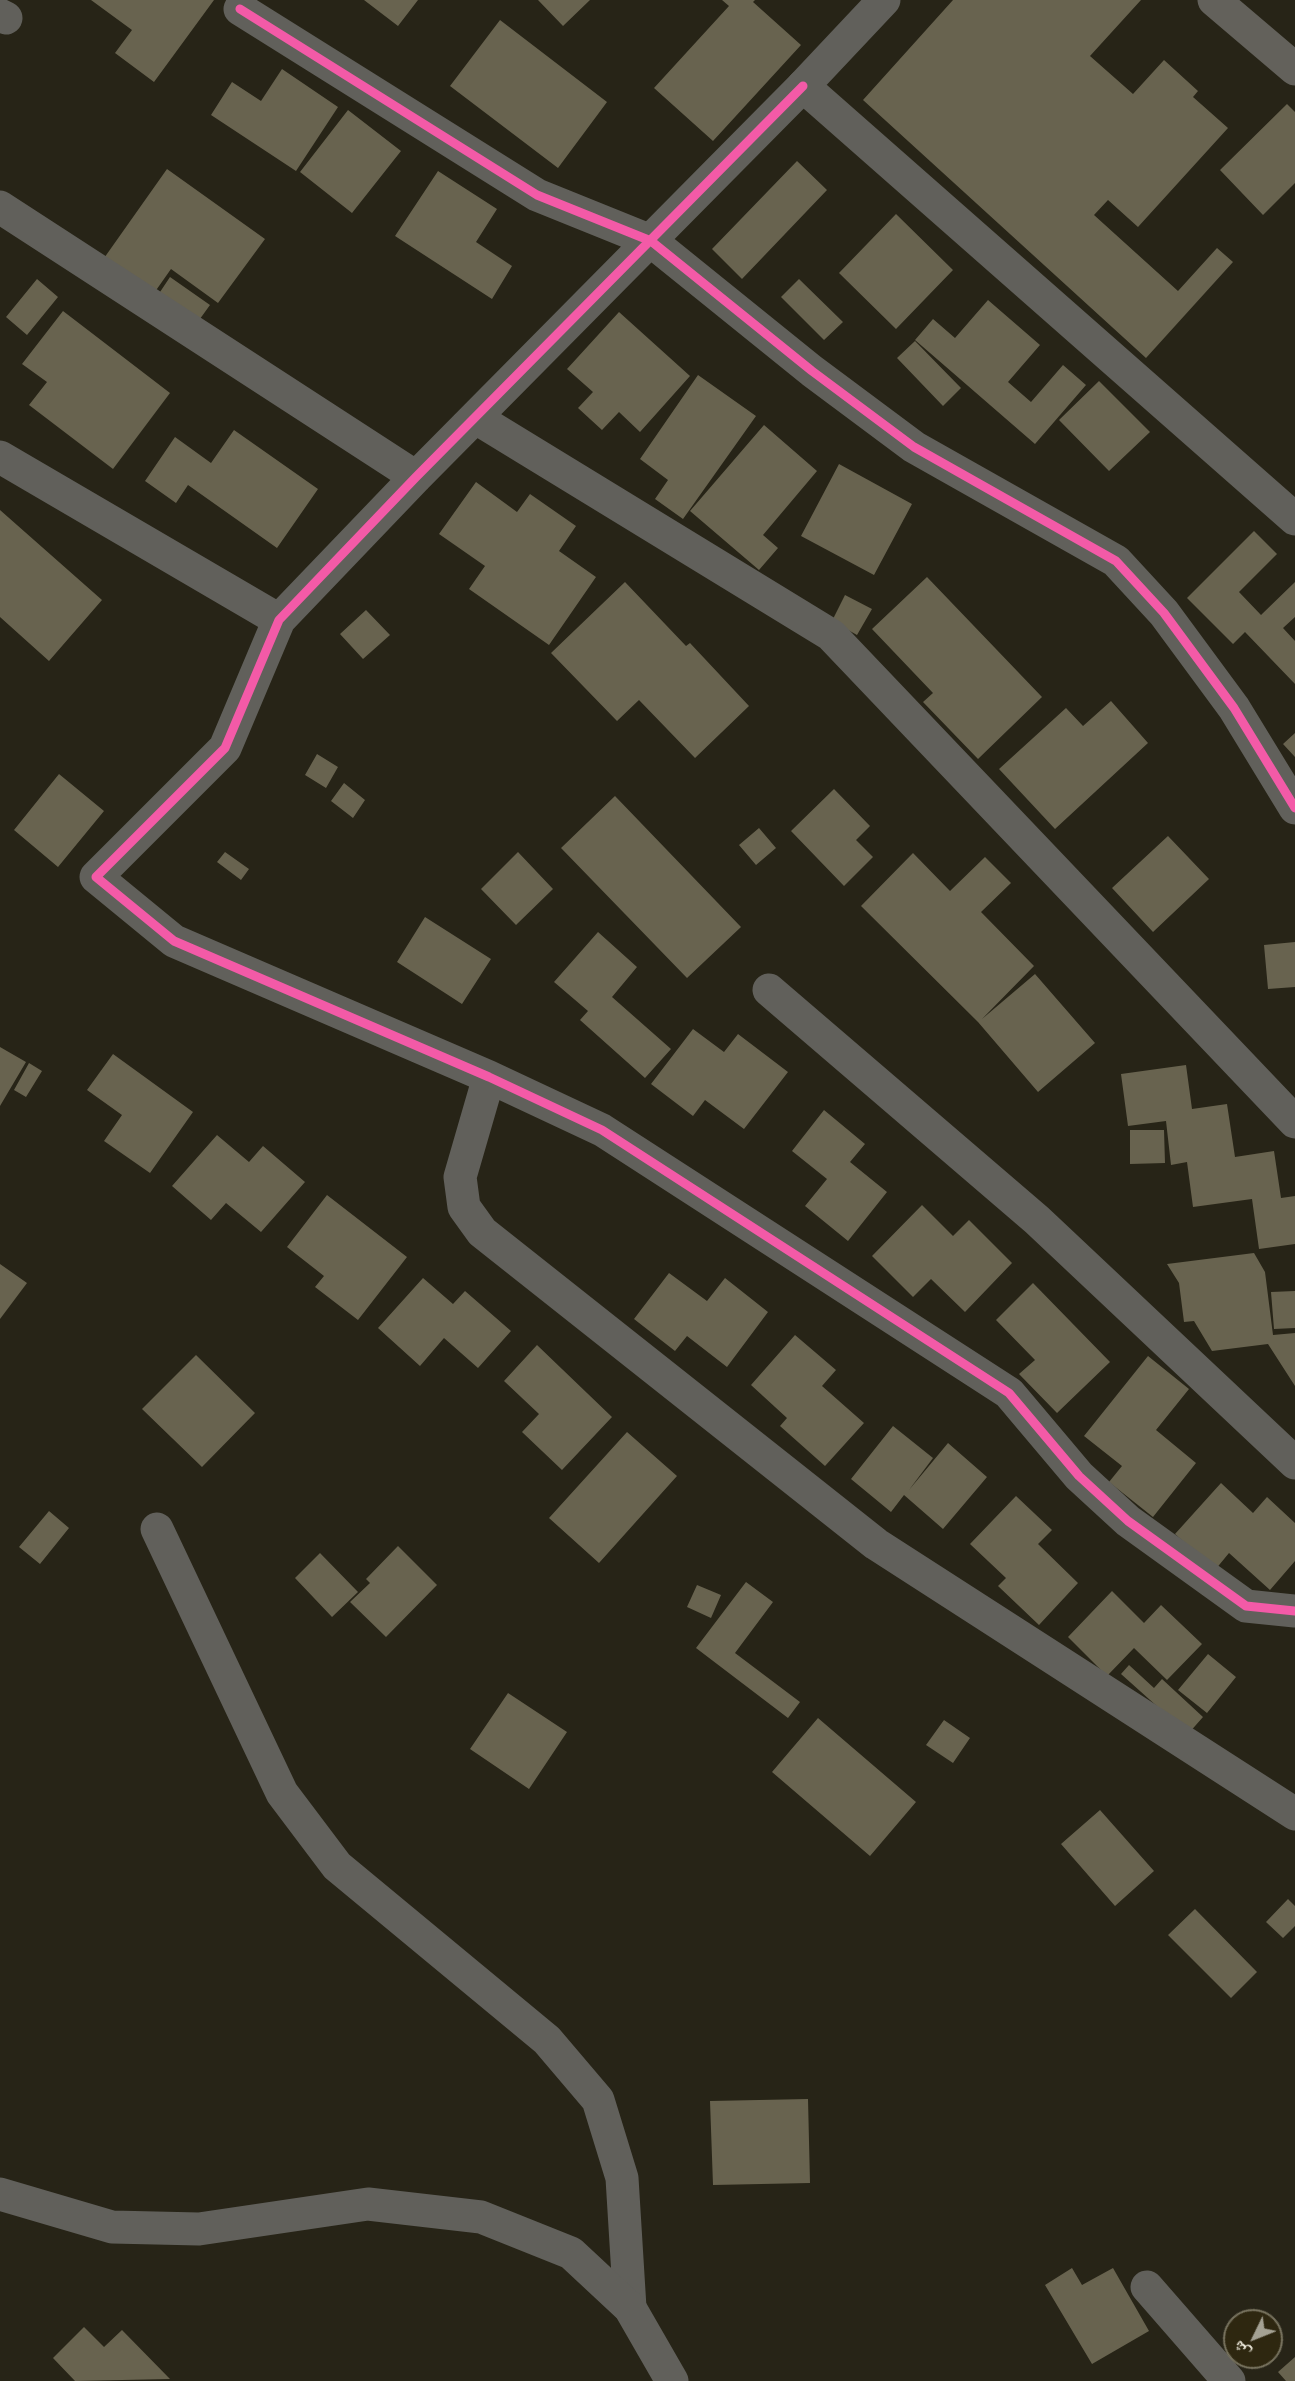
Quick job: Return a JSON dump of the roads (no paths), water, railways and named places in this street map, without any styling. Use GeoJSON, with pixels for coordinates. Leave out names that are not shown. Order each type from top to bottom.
{"type":"FeatureCollection","features":[{"type":"Feature","properties":{"kind":"main road"},"geometry":{"type":"LineString","coordinates":[[1214,0],[1295,69]]}},
{"type":"Feature","properties":{"kind":"street"},"geometry":{"type":"LineString","coordinates":[[884,0],[803,86],[416,477],[279,620],[225,748],[96,878],[174,940],[489,1077],[602,1130],[1009,1393],[1079,1476],[1128,1521],[1246,1606],[1295,1611]]}},
{"type":"Feature","properties":{"kind":"street"},"geometry":{"type":"LineString","coordinates":[[240,9],[537,195],[651,240],[812,371],[914,447],[1116,561],[1164,613],[1234,708],[1295,808]]}},
{"type":"Feature","properties":{"kind":"street"},"geometry":{"type":"LineString","coordinates":[[803,86],[1295,519]]}},
{"type":"Feature","properties":{"kind":"street"},"geometry":{"type":"LineString","coordinates":[[0,207],[416,477]]}},
{"type":"Feature","properties":{"kind":"street"},"geometry":{"type":"LineString","coordinates":[[476,418],[831,635],[1295,1122]]}},
{"type":"Feature","properties":{"kind":"street"},"geometry":{"type":"LineString","coordinates":[[0,457],[279,620]]}},
{"type":"Feature","properties":{"kind":"street"},"geometry":{"type":"LineString","coordinates":[[769,990],[1037,1220],[1295,1463]]}},
{"type":"Feature","properties":{"kind":"street"},"geometry":{"type":"LineString","coordinates":[[489,1077],[459,1177],[464,1207],[482,1232],[876,1544],[1295,1814]]}},
{"type":"Feature","properties":{"kind":"street"},"geometry":{"type":"LineString","coordinates":[[157,1529],[282,1793],[337,1866],[547,2040],[598,2100],[622,2178],[630,2308]]}},
{"type":"Feature","properties":{"kind":"street"},"geometry":{"type":"LineString","coordinates":[[0,2194],[112,2227],[200,2229],[368,2204],[481,2217],[571,2253],[630,2308],[672,2381]]}},
{"type":"Feature","properties":{"kind":"street"},"geometry":{"type":"LineString","coordinates":[[1147,2287],[1228,2381]]}}]}
